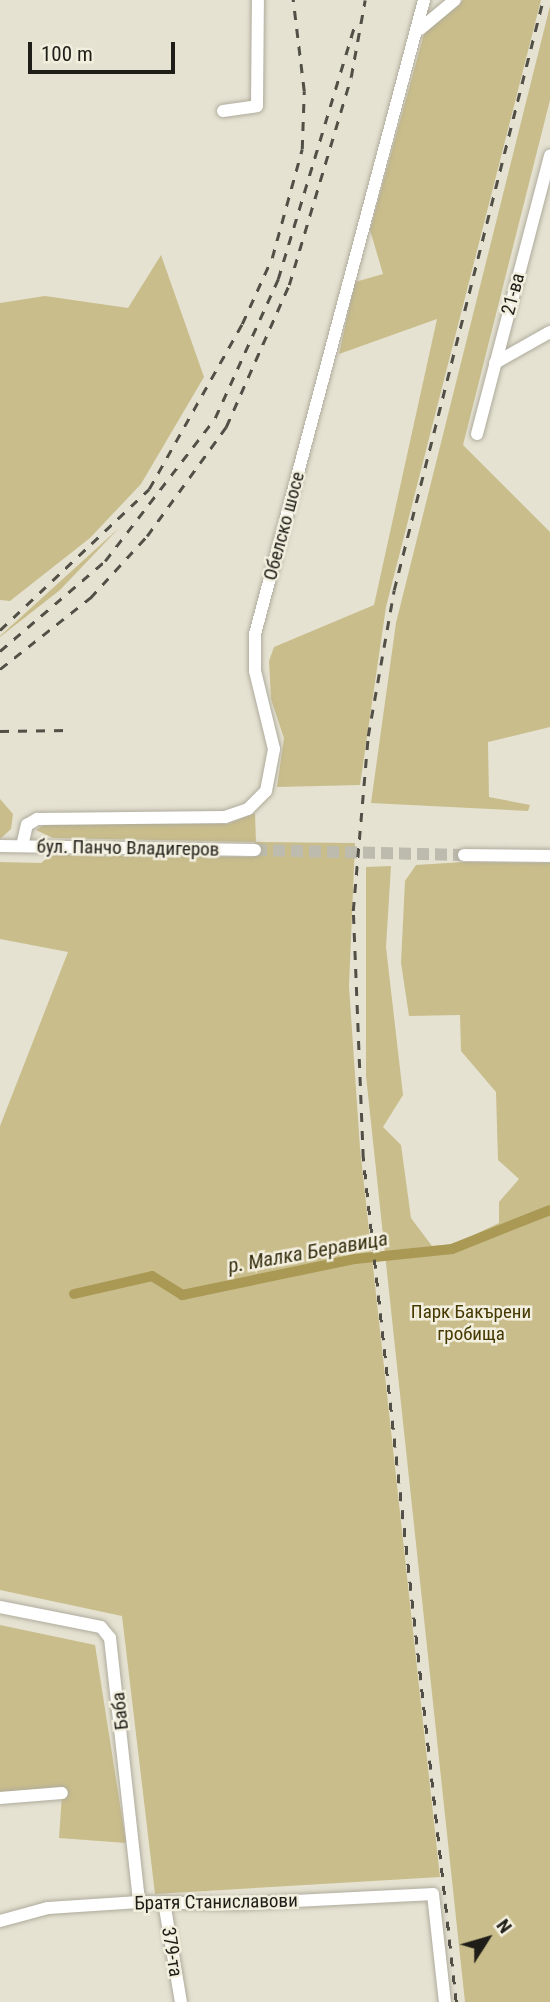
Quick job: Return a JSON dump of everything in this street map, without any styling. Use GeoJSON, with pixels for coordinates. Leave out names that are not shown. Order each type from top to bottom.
{"type":"FeatureCollection","features":[{"type":"Feature","properties":{"kind":"street"},"geometry":{"type":"LineString","coordinates":[[223,111],[257,106],[258,0]]}},
{"type":"Feature","properties":{"kind":"street","name":"Обелско шосе"},"geometry":{"type":"LineString","coordinates":[[22,846],[27,825],[37,819],[225,817],[248,809],[266,791],[274,749],[255,671],[255,634],[424,0]]}},
{"type":"Feature","properties":{"kind":"street"},"geometry":{"type":"LineString","coordinates":[[417,32],[455,0]]}},
{"type":"Feature","properties":{"kind":"street","name":"21-ва"},"geometry":{"type":"LineString","coordinates":[[477,434],[550,159]]}},
{"type":"Feature","properties":{"kind":"street"},"geometry":{"type":"LineString","coordinates":[[495,363],[550,332]]}},
{"type":"Feature","properties":{"kind":"street","name":"бул. Панчо Владигеров"},"geometry":{"type":"LineString","coordinates":[[0,846],[255,850]]}},
{"type":"Feature","properties":{"kind":"street"},"geometry":{"type":"LineString","coordinates":[[464,855],[550,856]]}},
{"type":"Feature","properties":{"kind":"street","name":"Баба"},"geometry":{"type":"LineString","coordinates":[[0,1607],[101,1627],[110,1638],[139,1902]]}},
{"type":"Feature","properties":{"kind":"street"},"geometry":{"type":"LineString","coordinates":[[0,1798],[62,1793]]}},
{"type":"Feature","properties":{"kind":"street","name":"Братя Станиславови"},"geometry":{"type":"LineString","coordinates":[[0,1921],[48,1908],[139,1902],[433,1894],[445,2002]]}},
{"type":"Feature","properties":{"kind":"street","name":"379-та"},"geometry":{"type":"LineString","coordinates":[[164,1902],[181,2002]]}},
{"type":"Feature","properties":{"kind":"green space"},"geometry":{"type":"Polygon","coordinates":[[[463,0],[541,0],[386,607],[360,785],[277,787],[284,738],[271,699],[269,661],[274,647],[374,605],[437,319],[339,354],[355,282],[383,274],[370,230],[424,34],[463,0]]]}},
{"type":"Feature","properties":{"kind":"green space"},"geometry":{"type":"Polygon","coordinates":[[[550,6],[550,100],[463,445],[550,532],[550,727],[488,742],[489,797],[530,805],[528,811],[371,803],[396,623],[550,6]]]}},
{"type":"Feature","properties":{"kind":"green space"},"geometry":{"type":"Polygon","coordinates":[[[161,255],[204,377],[141,484],[90,538],[10,601],[0,600],[0,303],[45,296],[128,308],[161,255]]]}},
{"type":"Feature","properties":{"kind":"green space"},"geometry":{"type":"Polygon","coordinates":[[[119,528],[60,590],[0,637],[0,636],[119,528]]]}},
{"type":"Feature","properties":{"kind":"green space"},"geometry":{"type":"Polygon","coordinates":[[[0,799],[13,814],[11,829],[0,839],[0,799]]]}},
{"type":"Feature","properties":{"kind":"green space"},"geometry":{"type":"Polygon","coordinates":[[[255,813],[256,842],[355,843],[349,986],[360,1148],[440,1877],[155,1894],[122,1616],[0,1590],[0,1126],[68,952],[0,939],[0,862],[41,863],[51,855],[254,857],[255,842],[53,838],[36,830],[45,824],[228,824],[255,813]]]}},
{"type":"Feature","properties":{"kind":"green space","name":"Парк Бакърени гробища"},"geometry":{"type":"Polygon","coordinates":[[[464,862],[550,863],[550,2002],[465,2002],[366,1076],[366,867],[391,866],[386,947],[403,1095],[383,1127],[401,1145],[411,1218],[432,1246],[455,1244],[499,1223],[499,1202],[519,1179],[498,1160],[496,1092],[461,1051],[460,1015],[409,1016],[401,963],[405,881],[416,865],[464,862]]]}},
{"type":"Feature","properties":{"kind":"green space"},"geometry":{"type":"Polygon","coordinates":[[[0,1625],[95,1645],[126,1843],[59,1838],[62,1794],[0,1798],[0,1625]]]}},
{"type":"Feature","properties":{"kind":"waterway","name":"р. Малка Беравица"},"geometry":{"type":"LineString","coordinates":[[74,1294],[152,1276],[182,1295],[355,1259],[452,1249],[550,1210]]}},
{"type":"Feature","properties":{"kind":"tunnel"},"geometry":{"type":"LineString","coordinates":[[255,850],[464,855]]}},
{"type":"Feature","properties":{"kind":"railway"},"geometry":{"type":"LineString","coordinates":[[0,630],[149,489],[242,324],[272,258],[302,149],[304,91],[293,0]]}},
{"type":"Feature","properties":{"kind":"railway"},"geometry":{"type":"LineString","coordinates":[[0,669],[90,598],[147,536],[226,427],[289,285],[351,77],[365,0]]}},
{"type":"Feature","properties":{"kind":"railway"},"geometry":{"type":"LineString","coordinates":[[456,2002],[363,1158],[353,911],[368,736],[394,590],[543,0]]}},
{"type":"Feature","properties":{"kind":"railway"},"geometry":{"type":"LineString","coordinates":[[0,651],[105,561],[215,418],[278,279],[354,27]]}},
{"type":"Feature","properties":{"kind":"railway"},"geometry":{"type":"LineString","coordinates":[[0,731],[69,730]]}}]}
